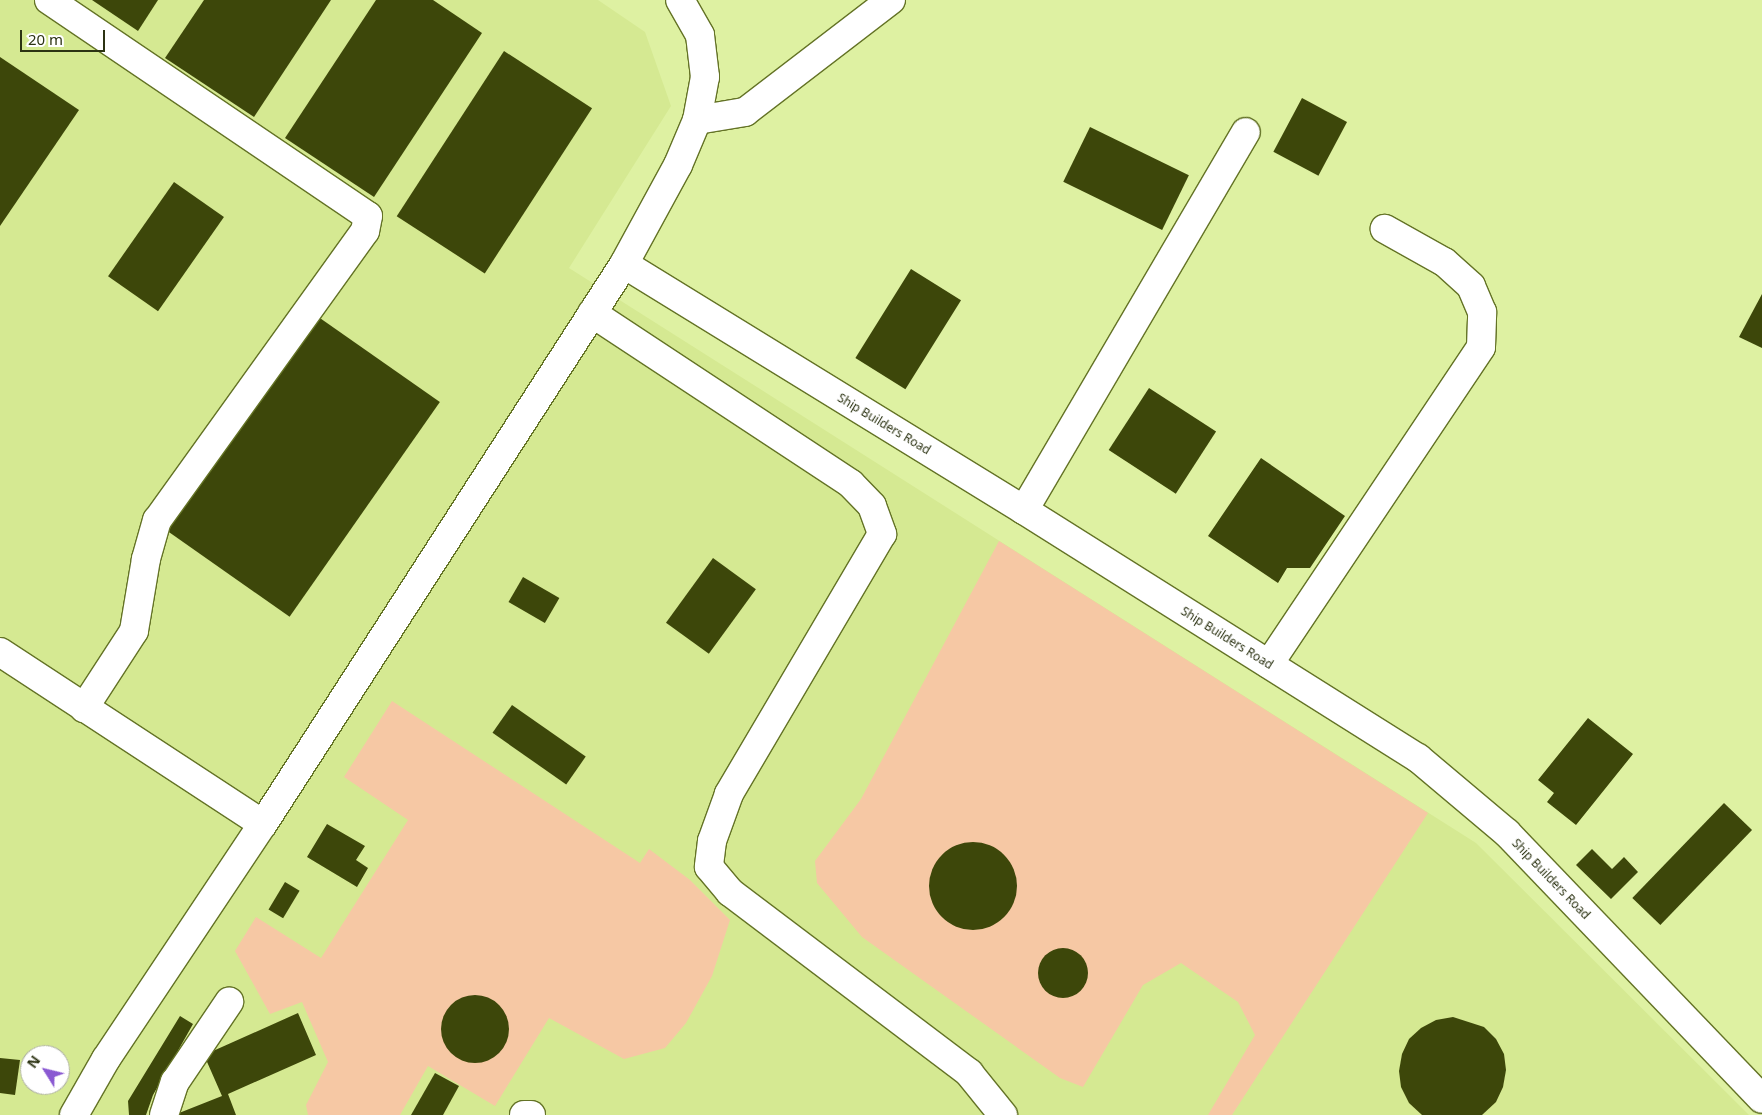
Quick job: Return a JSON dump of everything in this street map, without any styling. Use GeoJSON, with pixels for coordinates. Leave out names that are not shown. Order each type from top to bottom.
{"type":"FeatureCollection","features":[{"type":"Feature","properties":{"kind":"street"},"geometry":{"type":"LineString","coordinates":[[49,0],[368,216],[365,231],[157,520],[146,559],[134,631],[84,708]]}},
{"type":"Feature","properties":{"kind":"street"},"geometry":{"type":"LineString","coordinates":[[74,1115],[106,1059],[263,824],[624,264],[678,165],[697,120],[704,77],[700,35],[680,0]]}},
{"type":"Feature","properties":{"kind":"street"},"geometry":{"type":"LineString","coordinates":[[697,120],[745,112],[891,0]]}},
{"type":"Feature","properties":{"kind":"street"},"geometry":{"type":"LineString","coordinates":[[1024,510],[1246,132]]}},
{"type":"Feature","properties":{"kind":"street"},"geometry":{"type":"LineString","coordinates":[[1269,664],[1481,347],[1482,312],[1471,286],[1444,262],[1386,229]]}},
{"type":"Feature","properties":{"kind":"street","name":"Ship Builders Road"},"geometry":{"type":"LineString","coordinates":[[624,264],[1024,510],[1418,758],[1507,833],[1762,1098]]}},
{"type":"Feature","properties":{"kind":"street"},"geometry":{"type":"LineString","coordinates":[[592,313],[851,484],[872,506],[882,534],[728,794],[712,841],[708,866],[730,892],[969,1073],[1003,1115]]}},
{"type":"Feature","properties":{"kind":"street"},"geometry":{"type":"LineString","coordinates":[[0,652],[263,824]]}},
{"type":"Feature","properties":{"kind":"street"},"geometry":{"type":"LineString","coordinates":[[164,1115],[175,1082],[229,1002]]}},
{"type":"Feature","properties":{"kind":"street"},"geometry":{"type":"LineString","coordinates":[[524,1115],[531,1115]]}},
{"type":"Feature","properties":{"kind":"shaded area"},"geometry":{"type":"Polygon","coordinates":[[[0,0],[598,0],[645,32],[671,106],[569,268],[1476,843],[1749,1115],[0,1115],[0,0]]]}},
{"type":"Feature","properties":{"kind":"shaded area"},"geometry":{"type":"Polygon","coordinates":[[[999,541],[1428,813],[1232,1115],[1208,1115],[1255,1035],[1238,1002],[1181,963],[1143,985],[1083,1087],[1060,1078],[862,937],[817,883],[815,861],[861,799],[999,541]]]}},
{"type":"Feature","properties":{"kind":"shaded area"},"geometry":{"type":"Polygon","coordinates":[[[392,701],[640,863],[649,849],[690,880],[730,920],[712,976],[686,1023],[665,1048],[624,1059],[549,1018],[495,1106],[428,1066],[400,1115],[308,1115],[306,1105],[328,1062],[302,1002],[270,1014],[235,951],[256,917],[321,958],[408,820],[344,777],[392,701]]]}},
{"type":"Feature","properties":{"kind":"building"},"geometry":{"type":"Polygon","coordinates":[[[92,0],[158,0],[138,31],[92,0]]]}},
{"type":"Feature","properties":{"kind":"building"},"geometry":{"type":"Polygon","coordinates":[[[204,0],[331,0],[254,117],[165,58],[204,0]]]}},
{"type":"Feature","properties":{"kind":"building"},"geometry":{"type":"Polygon","coordinates":[[[376,0],[433,0],[482,33],[374,197],[285,138],[376,0]]]}},
{"type":"Feature","properties":{"kind":"building"},"geometry":{"type":"Polygon","coordinates":[[[504,51],[592,108],[485,273],[397,216],[504,51]]]}},
{"type":"Feature","properties":{"kind":"building"},"geometry":{"type":"Polygon","coordinates":[[[0,57],[79,110],[0,226],[0,57]]]}},
{"type":"Feature","properties":{"kind":"building"},"geometry":{"type":"Polygon","coordinates":[[[1302,98],[1347,122],[1318,176],[1273,152],[1302,98]]]}},
{"type":"Feature","properties":{"kind":"building"},"geometry":{"type":"Polygon","coordinates":[[[1090,127],[1189,175],[1162,230],[1063,182],[1090,127]]]}},
{"type":"Feature","properties":{"kind":"building"},"geometry":{"type":"Polygon","coordinates":[[[174,182],[224,217],[158,311],[108,276],[174,182]]]}},
{"type":"Feature","properties":{"kind":"building"},"geometry":{"type":"Polygon","coordinates":[[[911,269],[961,300],[905,389],[855,358],[911,269]]]}},
{"type":"Feature","properties":{"kind":"building"},"geometry":{"type":"Polygon","coordinates":[[[1762,294],[1762,348],[1739,337],[1762,294]]]}},
{"type":"Feature","properties":{"kind":"building"},"geometry":{"type":"Polygon","coordinates":[[[317,316],[440,402],[290,617],[167,531],[317,316]]]}},
{"type":"Feature","properties":{"kind":"building"},"geometry":{"type":"Polygon","coordinates":[[[1149,388],[1216,432],[1176,494],[1109,450],[1149,388]]]}},
{"type":"Feature","properties":{"kind":"building"},"geometry":{"type":"Polygon","coordinates":[[[1261,458],[1345,516],[1310,568],[1287,568],[1278,583],[1208,536],[1261,458]]]}},
{"type":"Feature","properties":{"kind":"building"},"geometry":{"type":"Polygon","coordinates":[[[713,558],[756,589],[709,654],[666,623],[713,558]]]}},
{"type":"Feature","properties":{"kind":"building"},"geometry":{"type":"Polygon","coordinates":[[[523,577],[559,598],[545,623],[508,602],[523,577]]]}},
{"type":"Feature","properties":{"kind":"building"},"geometry":{"type":"Polygon","coordinates":[[[512,705],[586,757],[566,784],[492,733],[512,705]]]}},
{"type":"Feature","properties":{"kind":"building"},"geometry":{"type":"Polygon","coordinates":[[[1588,718],[1633,754],[1576,825],[1547,802],[1554,793],[1538,780],[1588,718]]]}},
{"type":"Feature","properties":{"kind":"building"},"geometry":{"type":"Polygon","coordinates":[[[1724,803],[1752,830],[1660,925],[1632,898],[1724,803]]]}},
{"type":"Feature","properties":{"kind":"building"},"geometry":{"type":"Polygon","coordinates":[[[327,824],[365,846],[356,860],[368,868],[357,887],[307,857],[327,824]]]}},
{"type":"Feature","properties":{"kind":"building"},"geometry":{"type":"Polygon","coordinates":[[[973,842],[990,846],[1004,855],[1013,869],[1017,886],[1013,903],[1004,917],[990,926],[973,930],[956,926],[942,917],[933,903],[929,886],[933,869],[942,855],[956,846],[973,842]]]}},
{"type":"Feature","properties":{"kind":"building"},"geometry":{"type":"Polygon","coordinates":[[[1592,849],[1612,869],[1624,857],[1638,872],[1611,899],[1576,865],[1592,849]]]}},
{"type":"Feature","properties":{"kind":"building"},"geometry":{"type":"Polygon","coordinates":[[[285,882],[300,891],[283,918],[269,909],[285,882]]]}},
{"type":"Feature","properties":{"kind":"building"},"geometry":{"type":"Polygon","coordinates":[[[1068,948],[1081,955],[1087,963],[1087,983],[1081,991],[1073,997],[1058,998],[1045,991],[1039,983],[1038,968],[1045,955],[1053,949],[1068,948]]]}},
{"type":"Feature","properties":{"kind":"building"},"geometry":{"type":"Polygon","coordinates":[[[475,995],[488,998],[499,1005],[506,1016],[509,1029],[506,1042],[499,1053],[488,1060],[475,1063],[462,1060],[451,1053],[444,1042],[441,1029],[444,1016],[451,1005],[462,998],[475,995]]]}},
{"type":"Feature","properties":{"kind":"building"},"geometry":{"type":"Polygon","coordinates":[[[298,1013],[316,1055],[228,1094],[236,1115],[174,1115],[222,1096],[204,1055],[298,1013]]]}},
{"type":"Feature","properties":{"kind":"building"},"geometry":{"type":"Polygon","coordinates":[[[180,1016],[193,1024],[153,1095],[146,1115],[129,1115],[128,1101],[180,1016]]]}},
{"type":"Feature","properties":{"kind":"building"},"geometry":{"type":"Polygon","coordinates":[[[1453,1017],[1484,1027],[1496,1039],[1504,1054],[1506,1070],[1503,1087],[1496,1102],[1482,1115],[1422,1115],[1409,1103],[1401,1087],[1399,1071],[1402,1054],[1409,1039],[1421,1028],[1436,1020],[1453,1017]]]}},
{"type":"Feature","properties":{"kind":"building"},"geometry":{"type":"Polygon","coordinates":[[[0,1058],[20,1060],[15,1095],[0,1093],[0,1058]]]}},
{"type":"Feature","properties":{"kind":"building"},"geometry":{"type":"Polygon","coordinates":[[[435,1073],[459,1086],[443,1115],[411,1115],[435,1073]]]}}]}
